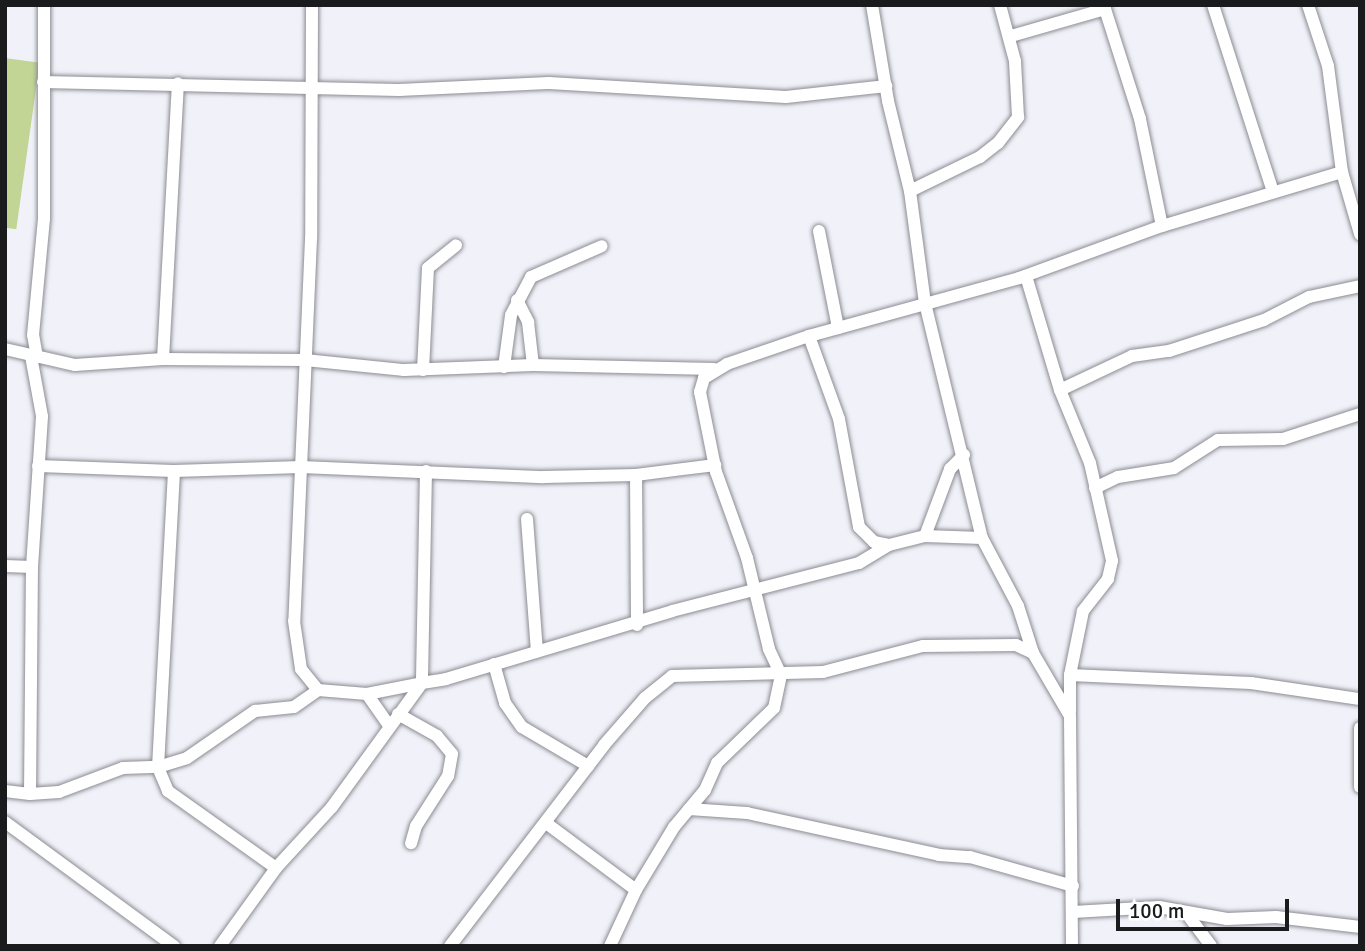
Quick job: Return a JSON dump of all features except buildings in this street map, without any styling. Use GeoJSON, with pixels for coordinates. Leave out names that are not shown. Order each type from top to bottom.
{"type":"FeatureCollection","features":[{"type":"Feature","properties":{"kind":"street"},"geometry":{"type":"LineString","coordinates":[[30,793],[32,567],[42,416],[33,335],[44,219],[44,5]]}},
{"type":"Feature","properties":{"kind":"street"},"geometry":{"type":"LineString","coordinates":[[312,5],[305,360],[295,621],[301,669],[318,690]]}},
{"type":"Feature","properties":{"kind":"street"},"geometry":{"type":"LineString","coordinates":[[872,5],[909,191],[925,303],[982,538],[1018,606],[1033,653],[1070,716]]}},
{"type":"Feature","properties":{"kind":"street"},"geometry":{"type":"LineString","coordinates":[[909,191],[980,157],[998,143],[1018,117],[1011,36],[1000,5]]}},
{"type":"Feature","properties":{"kind":"street"},"geometry":{"type":"LineString","coordinates":[[1213,5],[1273,192]]}},
{"type":"Feature","properties":{"kind":"street"},"geometry":{"type":"LineString","coordinates":[[1308,5],[1328,66],[1342,172],[1360,234]]}},
{"type":"Feature","properties":{"kind":"street"},"geometry":{"type":"LineString","coordinates":[[1011,36],[1110,7],[1140,119],[1161,226]]}},
{"type":"Feature","properties":{"kind":"street"},"geometry":{"type":"LineString","coordinates":[[43,82],[399,90],[560,83],[786,97],[886,86]]}},
{"type":"Feature","properties":{"kind":"street"},"geometry":{"type":"LineString","coordinates":[[163,359],[178,83]]}},
{"type":"Feature","properties":{"kind":"street"},"geometry":{"type":"LineString","coordinates":[[5,349],[75,365],[163,359],[305,360],[423,370],[533,365],[714,369],[809,336],[1026,275],[1161,226],[1342,172]]}},
{"type":"Feature","properties":{"kind":"street"},"geometry":{"type":"LineString","coordinates":[[1348,191],[1360,198]]}},
{"type":"Feature","properties":{"kind":"street"},"geometry":{"type":"LineString","coordinates":[[819,231],[838,328]]}},
{"type":"Feature","properties":{"kind":"street"},"geometry":{"type":"LineString","coordinates":[[423,370],[428,268],[456,245]]}},
{"type":"Feature","properties":{"kind":"street"},"geometry":{"type":"LineString","coordinates":[[504,367],[507,331],[517,300],[531,277],[602,246]]}},
{"type":"Feature","properties":{"kind":"street"},"geometry":{"type":"LineString","coordinates":[[1026,275],[1060,390],[1074,417],[1095,488],[1112,561],[1108,579],[1083,611],[1070,675],[1072,946]]}},
{"type":"Feature","properties":{"kind":"street"},"geometry":{"type":"LineString","coordinates":[[1060,390],[1132,356],[1169,351],[1264,320],[1309,297],[1360,286]]}},
{"type":"Feature","properties":{"kind":"street"},"geometry":{"type":"LineString","coordinates":[[517,300],[528,322],[533,365]]}},
{"type":"Feature","properties":{"kind":"street"},"geometry":{"type":"LineString","coordinates":[[809,336],[839,419],[859,527],[874,542],[889,545]]}},
{"type":"Feature","properties":{"kind":"street"},"geometry":{"type":"LineString","coordinates":[[610,946],[636,890],[717,763],[774,708],[781,675],[769,649],[756,590],[715,465],[700,391],[704,378],[714,369]]}},
{"type":"Feature","properties":{"kind":"street"},"geometry":{"type":"LineString","coordinates":[[1095,488],[1118,477],[1174,468],[1218,440],[1283,439],[1360,414]]}},
{"type":"Feature","properties":{"kind":"street"},"geometry":{"type":"LineString","coordinates":[[925,536],[950,469],[964,455]]}},
{"type":"Feature","properties":{"kind":"street"},"geometry":{"type":"LineString","coordinates":[[38,466],[174,471],[301,467],[544,477],[636,475],[715,465]]}},
{"type":"Feature","properties":{"kind":"street"},"geometry":{"type":"LineString","coordinates":[[174,471],[158,767],[168,791],[276,868]]}},
{"type":"Feature","properties":{"kind":"street"},"geometry":{"type":"LineString","coordinates":[[220,946],[276,868],[332,807],[422,683],[426,471]]}},
{"type":"Feature","properties":{"kind":"street"},"geometry":{"type":"LineString","coordinates":[[636,475],[637,625]]}},
{"type":"Feature","properties":{"kind":"street"},"geometry":{"type":"LineString","coordinates":[[527,519],[537,652]]}},
{"type":"Feature","properties":{"kind":"street"},"geometry":{"type":"LineString","coordinates":[[5,791],[60,792],[124,768],[158,767],[187,758],[255,711],[294,707],[318,690],[367,694],[422,683],[859,563],[889,545],[925,536],[982,538]]}},
{"type":"Feature","properties":{"kind":"street"},"geometry":{"type":"LineString","coordinates":[[5,566],[32,567]]}},
{"type":"Feature","properties":{"kind":"street"},"geometry":{"type":"LineString","coordinates":[[450,946],[588,766],[645,698],[672,676],[823,672],[912,646],[1016,645],[1033,653]]}},
{"type":"Feature","properties":{"kind":"street"},"geometry":{"type":"LineString","coordinates":[[495,664],[505,703],[522,727],[588,766]]}},
{"type":"Feature","properties":{"kind":"street"},"geometry":{"type":"LineString","coordinates":[[1070,675],[1251,683],[1360,699]]}},
{"type":"Feature","properties":{"kind":"street"},"geometry":{"type":"LineString","coordinates":[[367,694],[389,726]]}},
{"type":"Feature","properties":{"kind":"street"},"geometry":{"type":"LineString","coordinates":[[398,714],[437,736],[452,754],[448,776],[416,826],[411,843]]}},
{"type":"Feature","properties":{"kind":"street"},"geometry":{"type":"LineString","coordinates":[[1360,728],[1360,788]]}},
{"type":"Feature","properties":{"kind":"street"},"geometry":{"type":"LineString","coordinates":[[689,809],[747,813],[939,855],[970,857],[1073,886]]}},
{"type":"Feature","properties":{"kind":"street"},"geometry":{"type":"LineString","coordinates":[[5,822],[174,946]]}},
{"type":"Feature","properties":{"kind":"street"},"geometry":{"type":"LineString","coordinates":[[546,823],[636,890]]}},
{"type":"Feature","properties":{"kind":"street"},"geometry":{"type":"LineString","coordinates":[[1073,912],[1159,907],[1187,914],[1325,920],[1360,927]]}},
{"type":"Feature","properties":{"kind":"street"},"geometry":{"type":"LineString","coordinates":[[1187,914],[1211,946]]}},
{"type":"Feature","properties":{"kind":"green space"},"geometry":{"type":"Polygon","coordinates":[[[5,58],[40,63],[16,229],[5,228],[5,58]]]}}]}
